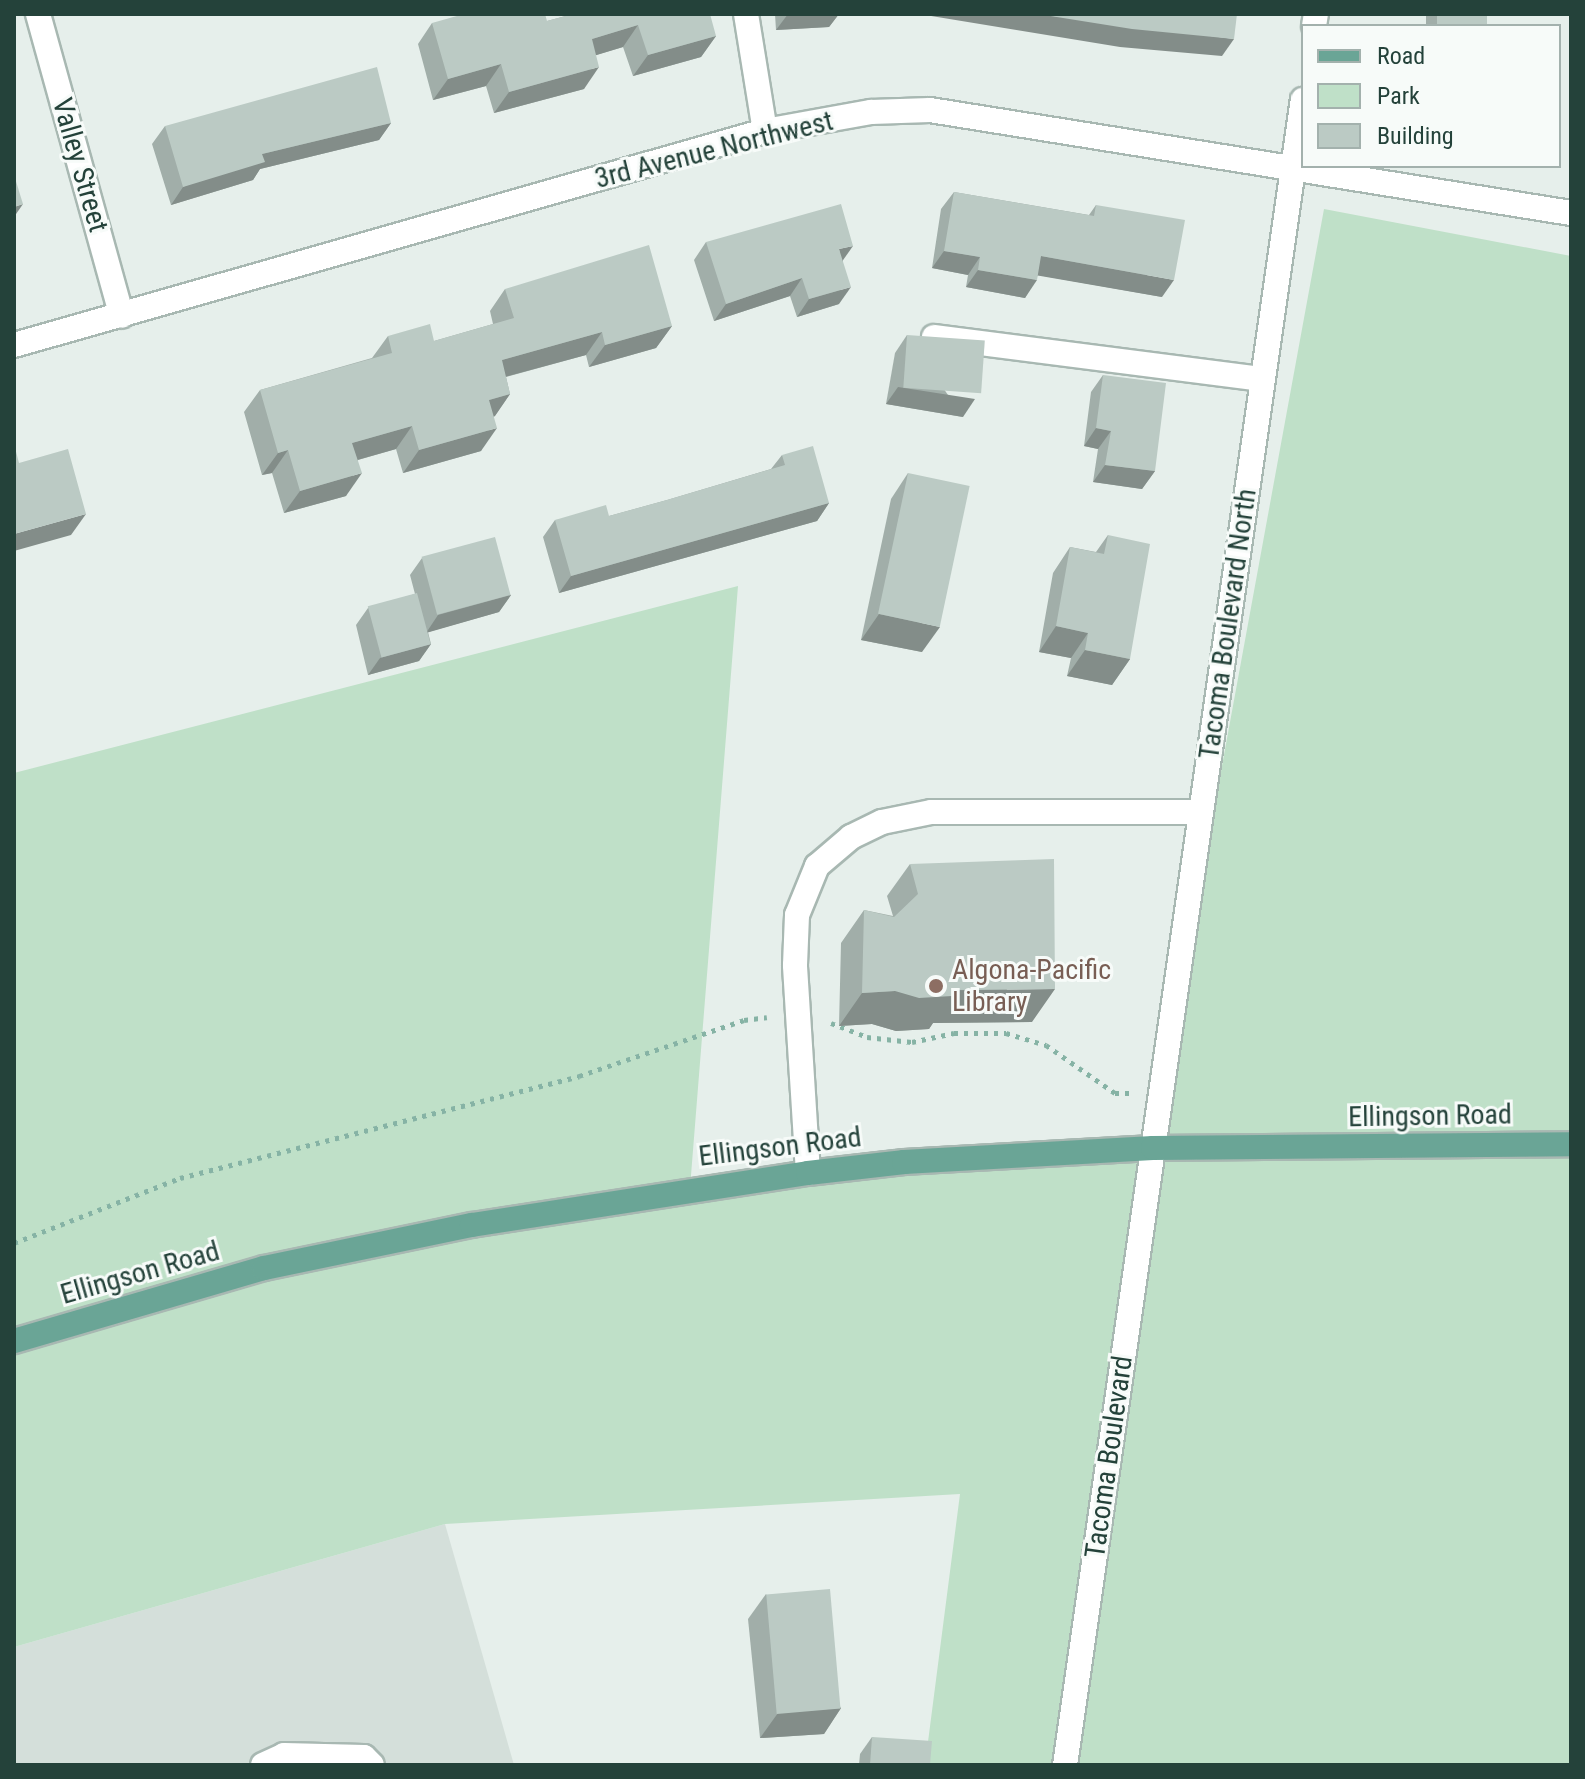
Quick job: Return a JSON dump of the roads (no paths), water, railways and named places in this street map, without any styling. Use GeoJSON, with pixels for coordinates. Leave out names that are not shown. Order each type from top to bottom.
{"type":"FeatureCollection","features":[{"type":"Feature","properties":{"kind":"main road","name":"Ellingson Road"},"geometry":{"type":"LineString","coordinates":[[14,1341],[279,1265],[472,1225],[808,1173],[904,1162],[1153,1148],[1571,1144]]}},
{"type":"Feature","properties":{"kind":"street","name":"Valley Street"},"geometry":{"type":"LineString","coordinates":[[38,14],[122,316]]}},
{"type":"Feature","properties":{"kind":"street"},"geometry":{"type":"LineString","coordinates":[[746,14],[765,131]]}},
{"type":"Feature","properties":{"kind":"street","name":"3rd Avenue Northwest"},"geometry":{"type":"LineString","coordinates":[[14,345],[765,131],[871,112],[930,110],[1571,213]]}},
{"type":"Feature","properties":{"kind":"street","name":"Tacoma Boulevard North"},"geometry":{"type":"LineString","coordinates":[[1153,1148],[1301,114]]}},
{"type":"Feature","properties":{"kind":"street"},"geometry":{"type":"LineString","coordinates":[[934,337],[1262,379]]}},
{"type":"Feature","properties":{"kind":"street"},"geometry":{"type":"LineString","coordinates":[[808,1173],[798,1013],[797,915],[817,866],[861,832],[931,812],[1201,812]]}},
{"type":"Feature","properties":{"kind":"street","name":"Tacoma Boulevard"},"geometry":{"type":"LineString","coordinates":[[1065,1765],[1153,1148]]}},
{"type":"Feature","properties":{"kind":"street"},"geometry":{"type":"LineString","coordinates":[[263,1765],[284,1755],[364,1757],[372,1765]]}},
{"type":"Feature","properties":{"kind":"place","name":"Algona-Pacific Library"},"geometry":{"type":"Point","coordinates":[936,986]}}]}
